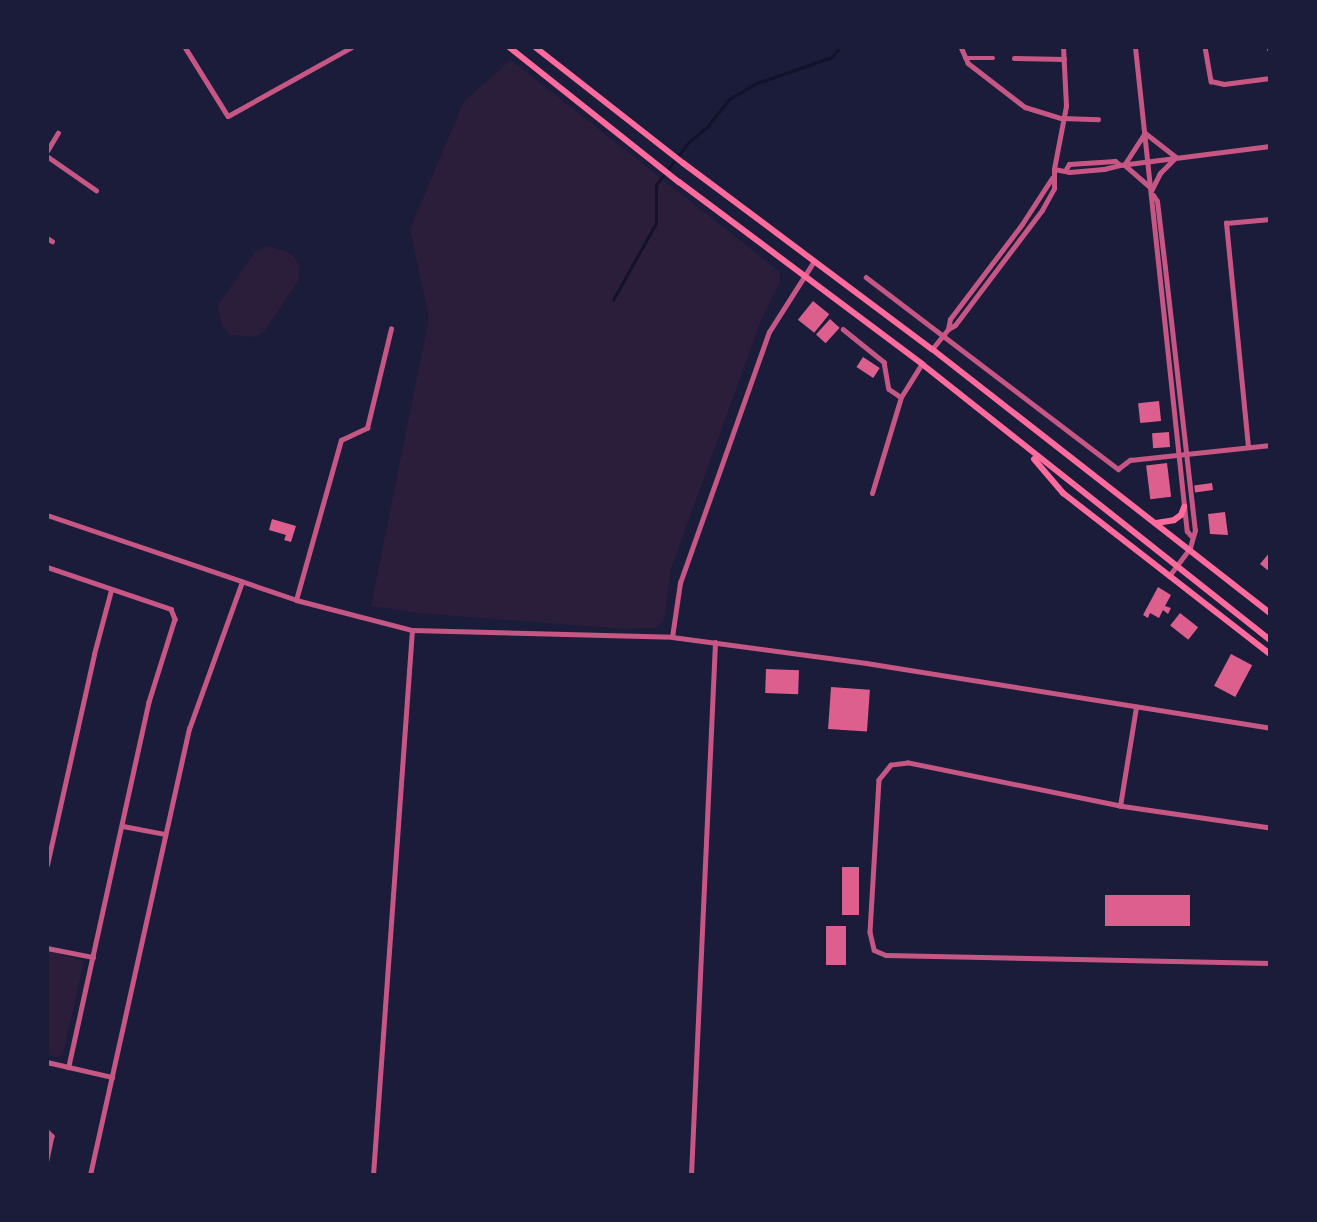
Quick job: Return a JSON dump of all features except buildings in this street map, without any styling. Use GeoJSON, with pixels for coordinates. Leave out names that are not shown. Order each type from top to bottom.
{"type":"FeatureCollection","features":[{"type":"Feature","properties":{"kind":"main road"},"geometry":{"type":"LineString","coordinates":[[509,47],[679,183],[922,364],[1270,640]]}},
{"type":"Feature","properties":{"kind":"main road"},"geometry":{"type":"LineString","coordinates":[[535,47],[683,163],[932,349],[1270,613]]}},
{"type":"Feature","properties":{"kind":"main road"},"geometry":{"type":"LineString","coordinates":[[1026,449],[1063,493],[1270,654]]}},
{"type":"Feature","properties":{"kind":"main road"},"geometry":{"type":"LineString","coordinates":[[1156,523],[1174,520],[1181,515],[1184,507]]}},
{"type":"Feature","properties":{"kind":"street"},"geometry":{"type":"LineString","coordinates":[[185,47],[228,116],[352,47]]}},
{"type":"Feature","properties":{"kind":"street"},"geometry":{"type":"LineString","coordinates":[[961,47],[964,58],[1017,103],[1041,114],[1062,118],[1098,119]]}},
{"type":"Feature","properties":{"kind":"street"},"geometry":{"type":"LineString","coordinates":[[932,349],[948,329],[950,319],[1012,238],[1052,178],[1066,106],[1063,47]]}},
{"type":"Feature","properties":{"kind":"street"},"geometry":{"type":"LineString","coordinates":[[1135,47],[1152,191]]}},
{"type":"Feature","properties":{"kind":"street"},"geometry":{"type":"LineString","coordinates":[[1205,47],[1211,81],[1224,83],[1270,78]]}},
{"type":"Feature","properties":{"kind":"street"},"geometry":{"type":"LineString","coordinates":[[964,58],[993,58]]}},
{"type":"Feature","properties":{"kind":"street"},"geometry":{"type":"LineString","coordinates":[[1014,58],[1064,58]]}},
{"type":"Feature","properties":{"kind":"street"},"geometry":{"type":"LineString","coordinates":[[58,133],[47,154],[96,190]]}},
{"type":"Feature","properties":{"kind":"street"},"geometry":{"type":"LineString","coordinates":[[1146,133],[1176,158]]}},
{"type":"Feature","properties":{"kind":"street"},"geometry":{"type":"LineString","coordinates":[[1122,165],[1146,133]]}},
{"type":"Feature","properties":{"kind":"street"},"geometry":{"type":"LineString","coordinates":[[1055,169],[1066,169],[1069,172],[1104,169],[1270,146]]}},
{"type":"Feature","properties":{"kind":"street"},"geometry":{"type":"LineString","coordinates":[[1169,576],[1190,548],[1191,536],[1195,530],[1182,455],[1150,202],[1160,173],[1176,158]]}},
{"type":"Feature","properties":{"kind":"street"},"geometry":{"type":"LineString","coordinates":[[1066,169],[1069,164],[1115,161],[1152,191]]}},
{"type":"Feature","properties":{"kind":"street"},"geometry":{"type":"LineString","coordinates":[[1103,162],[1104,169]]}},
{"type":"Feature","properties":{"kind":"street"},"geometry":{"type":"LineString","coordinates":[[948,329],[955,325],[1019,243],[1054,188],[1052,178]]}},
{"type":"Feature","properties":{"kind":"street"},"geometry":{"type":"LineString","coordinates":[[1248,447],[1226,223],[1270,219]]}},
{"type":"Feature","properties":{"kind":"street"},"geometry":{"type":"LineString","coordinates":[[1012,238],[1019,243]]}},
{"type":"Feature","properties":{"kind":"street"},"geometry":{"type":"LineString","coordinates":[[672,637],[680,583],[769,332],[815,260]]}},
{"type":"Feature","properties":{"kind":"street"},"geometry":{"type":"LineString","coordinates":[[866,277],[1118,469],[1130,460],[1270,445]]}},
{"type":"Feature","properties":{"kind":"street"},"geometry":{"type":"LineString","coordinates":[[980,280],[987,284]]}},
{"type":"Feature","properties":{"kind":"street"},"geometry":{"type":"LineString","coordinates":[[963,302],[969,307]]}},
{"type":"Feature","properties":{"kind":"street"},"geometry":{"type":"LineString","coordinates":[[296,600],[341,440],[368,428],[391,329]]}},
{"type":"Feature","properties":{"kind":"street"},"geometry":{"type":"LineString","coordinates":[[843,329],[884,362],[889,389],[901,397]]}},
{"type":"Feature","properties":{"kind":"street"},"geometry":{"type":"LineString","coordinates":[[872,493],[901,397],[922,364]]}},
{"type":"Feature","properties":{"kind":"street"},"geometry":{"type":"LineString","coordinates":[[1182,455],[1184,507],[1187,530],[1191,536]]}},
{"type":"Feature","properties":{"kind":"street"},"geometry":{"type":"LineString","coordinates":[[47,515],[296,600],[412,630],[672,637],[866,663],[1270,728]]}},
{"type":"Feature","properties":{"kind":"street"},"geometry":{"type":"LineString","coordinates":[[47,568],[171,609],[175,619],[149,702],[69,1067]]}},
{"type":"Feature","properties":{"kind":"street"},"geometry":{"type":"LineString","coordinates":[[90,1175],[189,729],[242,582]]}},
{"type":"Feature","properties":{"kind":"street"},"geometry":{"type":"LineString","coordinates":[[47,865],[111,590]]}},
{"type":"Feature","properties":{"kind":"street"},"geometry":{"type":"LineString","coordinates":[[373,1175],[412,630]]}},
{"type":"Feature","properties":{"kind":"street"},"geometry":{"type":"LineString","coordinates":[[691,1175],[715,642]]}},
{"type":"Feature","properties":{"kind":"street"},"geometry":{"type":"LineString","coordinates":[[1120,806],[1136,707]]}},
{"type":"Feature","properties":{"kind":"street"},"geometry":{"type":"LineString","coordinates":[[1270,828],[1120,806],[908,763],[891,765],[879,780],[870,932],[874,950],[886,955],[1270,963]]}},
{"type":"Feature","properties":{"kind":"street"},"geometry":{"type":"LineString","coordinates":[[123,826],[165,834]]}},
{"type":"Feature","properties":{"kind":"street"},"geometry":{"type":"LineString","coordinates":[[47,948],[93,957]]}},
{"type":"Feature","properties":{"kind":"street"},"geometry":{"type":"LineString","coordinates":[[47,1062],[112,1077]]}},
{"type":"Feature","properties":{"kind":"street"},"geometry":{"type":"LineString","coordinates":[[47,1131],[52,1136],[47,1160]]}},
{"type":"Feature","properties":{"kind":"shaded area"},"geometry":{"type":"Polygon","coordinates":[[[511,60],[779,271],[780,281],[761,320],[671,569],[664,620],[656,628],[624,629],[418,613],[371,606],[429,318],[410,229],[464,101],[511,60]]]}},
{"type":"Feature","properties":{"kind":"shaded area"},"geometry":{"type":"Polygon","coordinates":[[[266,246],[286,251],[295,258],[300,268],[298,281],[264,332],[255,337],[231,335],[222,326],[218,305],[255,252],[266,246]]]}},
{"type":"Feature","properties":{"kind":"shaded area"},"geometry":{"type":"Polygon","coordinates":[[[47,951],[84,961],[63,1054],[58,1057],[47,1055],[47,951]]]}},
{"type":"Feature","properties":{"kind":"waterway"},"geometry":{"type":"LineString","coordinates":[[613,300],[656,223],[656,185],[689,142],[708,126],[729,99],[757,83],[832,57],[840,47]]}}]}
